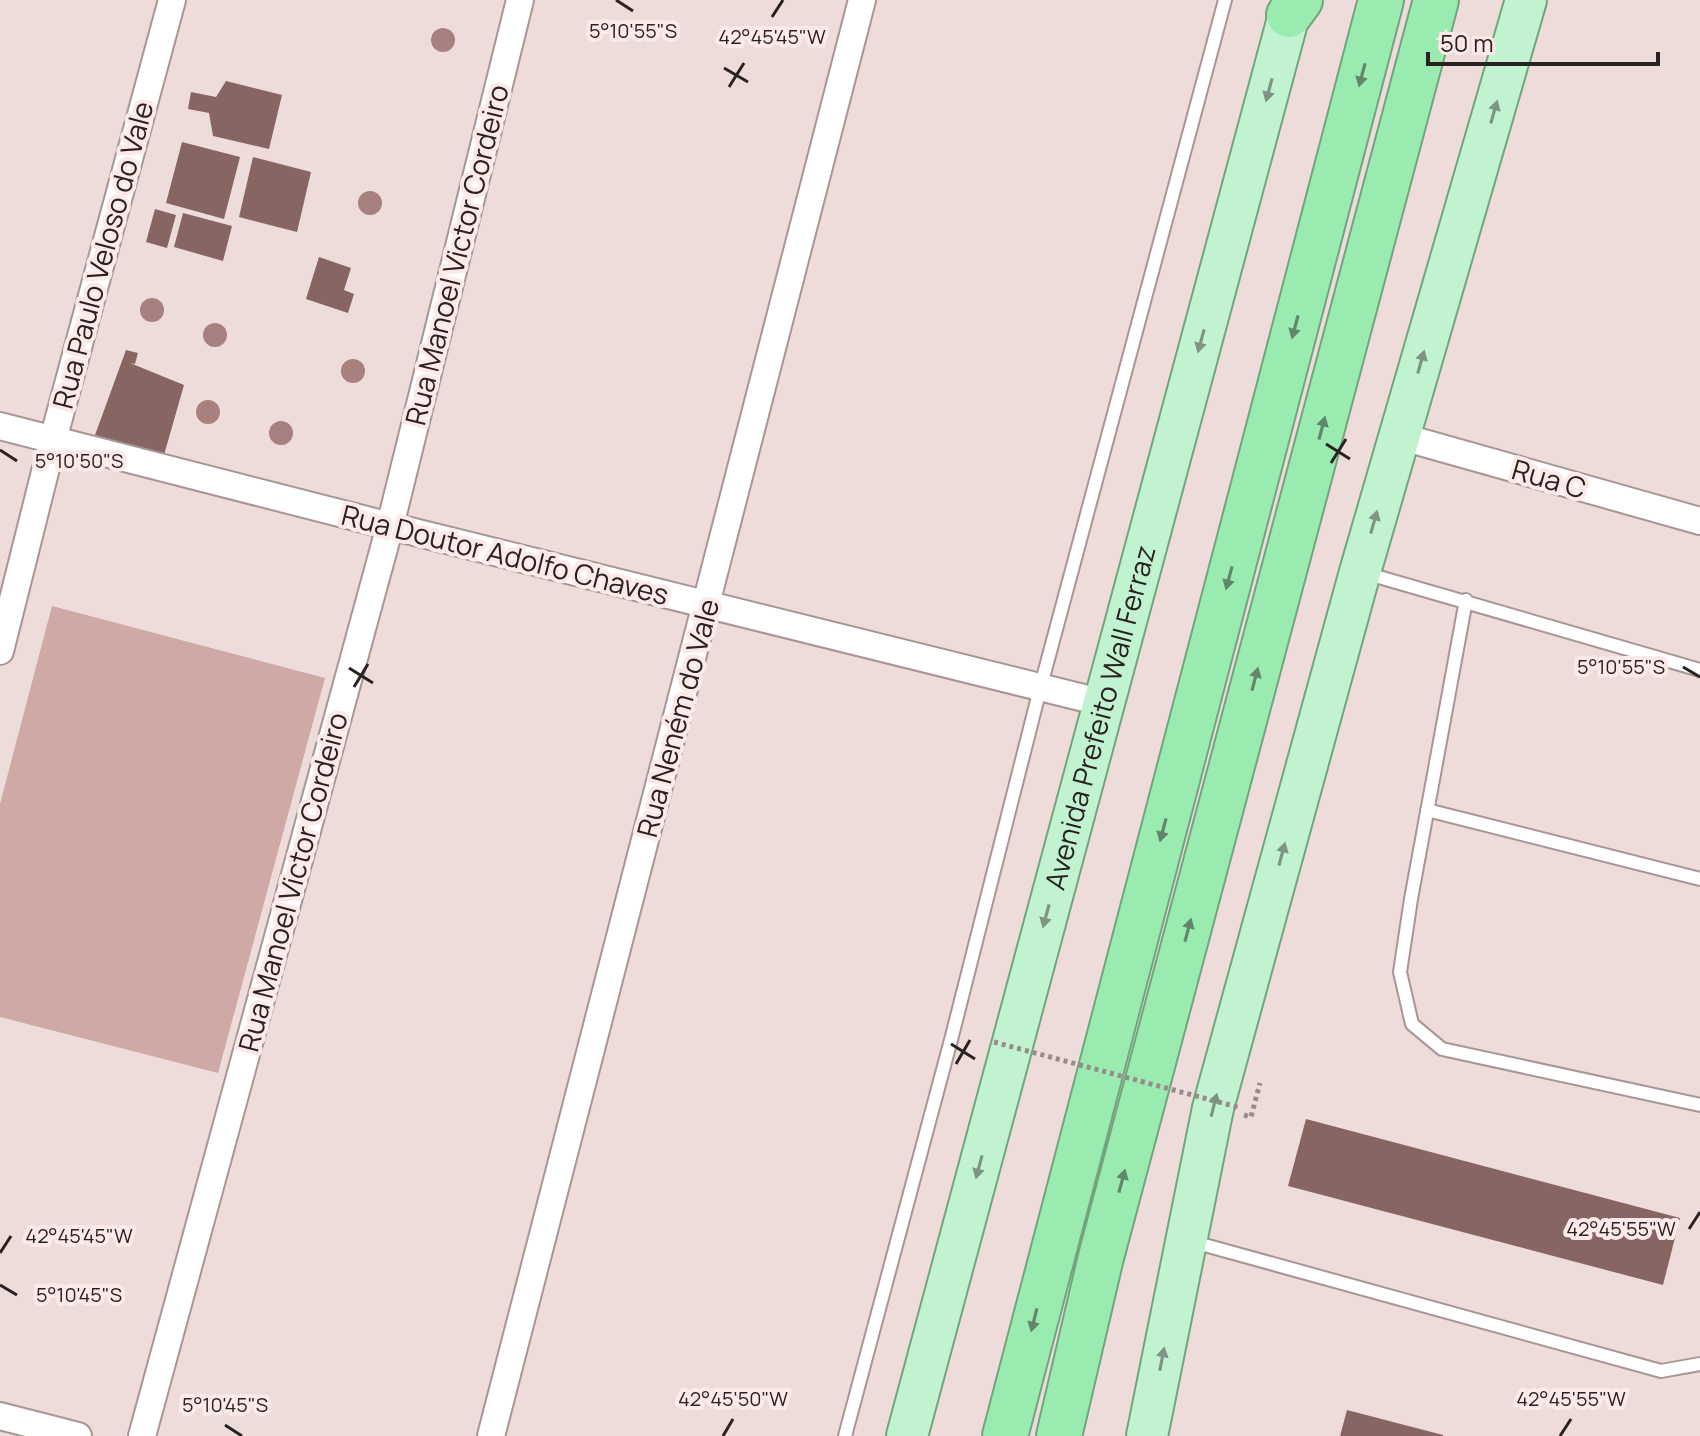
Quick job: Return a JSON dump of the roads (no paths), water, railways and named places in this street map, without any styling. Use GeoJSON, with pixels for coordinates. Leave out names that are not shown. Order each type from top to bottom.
{"type":"FeatureCollection","features":[{"type":"Feature","properties":{"kind":"highway"},"geometry":{"type":"LineString","coordinates":[[1005,1436],[1381,0]]}},
{"type":"Feature","properties":{"kind":"highway"},"geometry":{"type":"LineString","coordinates":[[1059,1436],[1101,1257],[1436,0]]}},
{"type":"Feature","properties":{"kind":"main road"},"geometry":{"type":"LineString","coordinates":[[1147,1436],[1213,1108],[1360,572],[1526,0]]}},
{"type":"Feature","properties":{"kind":"main road","name":"Avenida Prefeito Wall Ferraz"},"geometry":{"type":"LineString","coordinates":[[907,1436],[1294,5]]}},
{"type":"Feature","properties":{"kind":"street","name":"Rua Paulo Veloso do Vale"},"geometry":{"type":"LineString","coordinates":[[0,651],[53,440],[172,0]]}},
{"type":"Feature","properties":{"kind":"street","name":"Rua Manoel Victor Cordeiro"},"geometry":{"type":"LineString","coordinates":[[142,1436],[390,526],[520,0]]}},
{"type":"Feature","properties":{"kind":"street","name":"Rua Neném do Vale"},"geometry":{"type":"LineString","coordinates":[[491,1436],[708,606],[862,0]]}},
{"type":"Feature","properties":{"kind":"street","name":"Rua Doutor Adolfo Chaves"},"geometry":{"type":"LineString","coordinates":[[0,426],[1104,703]]}},
{"type":"Feature","properties":{"kind":"street","name":"Rua C"},"geometry":{"type":"LineString","coordinates":[[1399,436],[1700,521]]}},
{"type":"Feature","properties":{"kind":"street"},"geometry":{"type":"LineString","coordinates":[[0,1416],[78,1436]]}},
{"type":"Feature","properties":{"kind":"lane"},"geometry":{"type":"LineString","coordinates":[[845,1436],[952,1036],[1040,689],[1225,0]]}},
{"type":"Feature","properties":{"kind":"lane"},"geometry":{"type":"LineString","coordinates":[[1360,572],[1466,600],[1700,670]]}},
{"type":"Feature","properties":{"kind":"lane"},"geometry":{"type":"LineString","coordinates":[[1466,600],[1400,972],[1412,1024],[1442,1049],[1700,1105]]}},
{"type":"Feature","properties":{"kind":"lane"},"geometry":{"type":"LineString","coordinates":[[1427,810],[1700,879]]}},
{"type":"Feature","properties":{"kind":"lane"},"geometry":{"type":"LineString","coordinates":[[1187,1240],[1661,1371],[1700,1364]]}}]}
